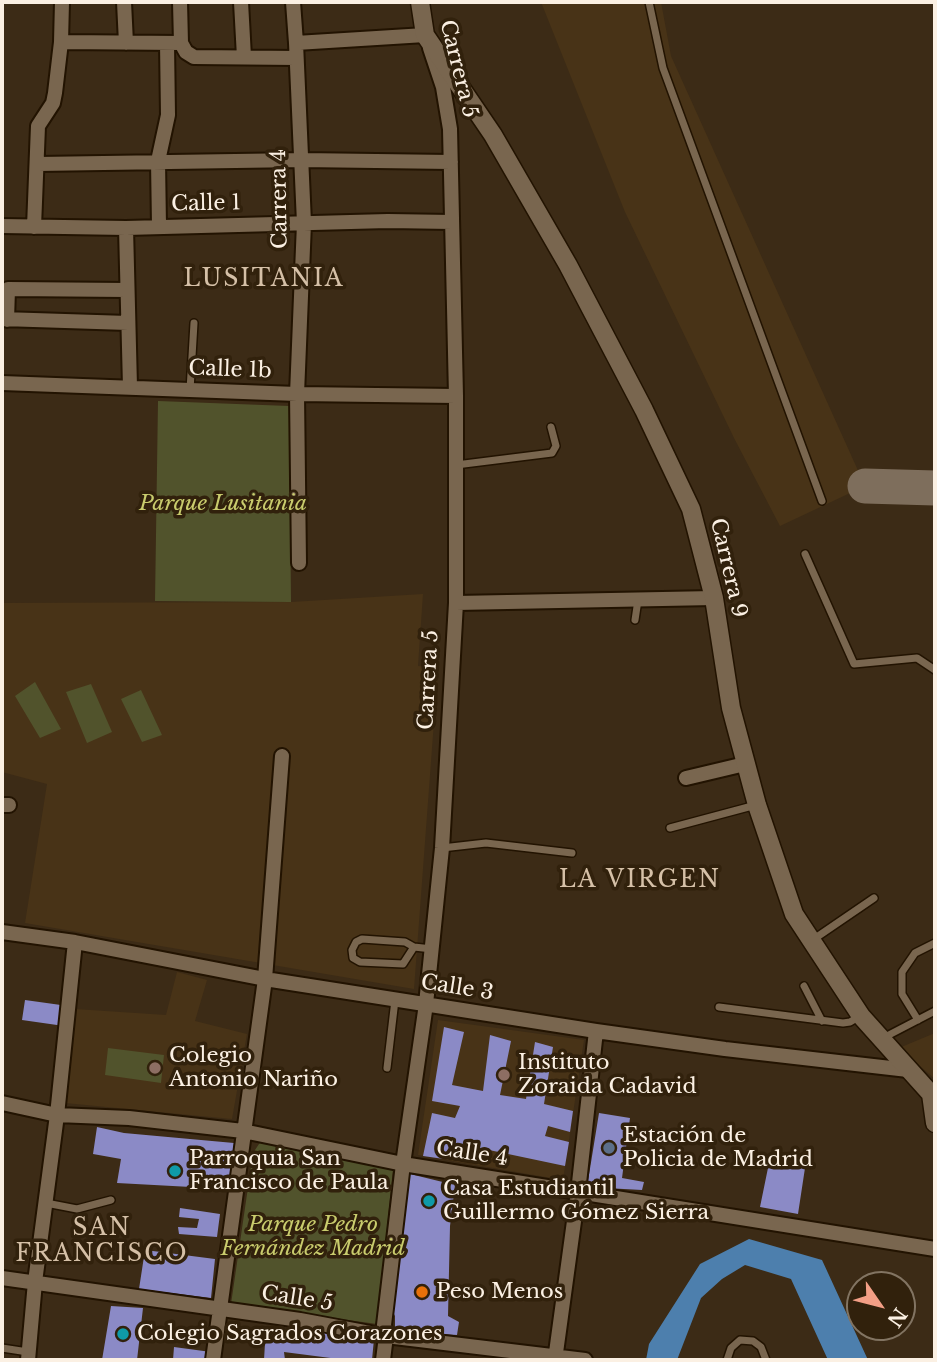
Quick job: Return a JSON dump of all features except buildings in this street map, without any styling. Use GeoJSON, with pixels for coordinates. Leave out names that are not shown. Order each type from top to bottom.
{"type":"FeatureCollection","features":[{"type":"Feature","properties":{"kind":"street"},"geometry":{"type":"LineString","coordinates":[[34,227],[38,126],[53,103],[61,42],[62,2]]}},
{"type":"Feature","properties":{"kind":"street"},"geometry":{"type":"LineString","coordinates":[[124,2],[126,43]]}},
{"type":"Feature","properties":{"kind":"street"},"geometry":{"type":"LineString","coordinates":[[159,226],[158,161],[169,114],[180,2]]}},
{"type":"Feature","properties":{"kind":"street"},"geometry":{"type":"LineString","coordinates":[[241,2],[244,57]]}},
{"type":"Feature","properties":{"kind":"street","name":"Carrera 4"},"geometry":{"type":"LineString","coordinates":[[293,2],[304,223],[297,394],[299,563]]}},
{"type":"Feature","properties":{"kind":"street"},"geometry":{"type":"LineString","coordinates":[[61,42],[174,43],[194,57],[244,57],[425,36],[410,2]]}},
{"type":"Feature","properties":{"kind":"street","name":"Carrera 5"},"geometry":{"type":"LineString","coordinates":[[383,1360],[386,1336],[384,1325],[426,1004],[442,849],[456,603],[456,396],[450,129],[443,87],[425,36],[420,2]]}},
{"type":"Feature","properties":{"kind":"street","name":"Carrera 9"},"geometry":{"type":"LineString","coordinates":[[425,36],[499,147],[568,265],[644,410],[691,509],[714,598],[731,708],[757,805],[794,914],[861,1016],[908,1070],[933,1093],[935,1123]]}},
{"type":"Feature","properties":{"kind":"street"},"geometry":{"type":"LineString","coordinates":[[38,164],[301,159],[451,162]]}},
{"type":"Feature","properties":{"kind":"street","name":"Calle 1"},"geometry":{"type":"LineString","coordinates":[[2,226],[126,228],[388,221],[452,222]]}},
{"type":"Feature","properties":{"kind":"street"},"geometry":{"type":"LineString","coordinates":[[126,228],[130,387]]}},
{"type":"Feature","properties":{"kind":"street"},"geometry":{"type":"LineString","coordinates":[[127,290],[8,289],[5,320],[128,323]]}},
{"type":"Feature","properties":{"kind":"street","name":"Calle 1b"},"geometry":{"type":"LineString","coordinates":[[2,383],[297,394],[456,396]]}},
{"type":"Feature","properties":{"kind":"street"},"geometry":{"type":"LineString","coordinates":[[456,603],[714,598]]}},
{"type":"Feature","properties":{"kind":"street"},"geometry":{"type":"LineString","coordinates":[[213,1360],[265,979],[282,756]]}},
{"type":"Feature","properties":{"kind":"street"},"geometry":{"type":"LineString","coordinates":[[686,778],[746,764]]}},
{"type":"Feature","properties":{"kind":"street","name":"Calle 3"},"geometry":{"type":"LineString","coordinates":[[2,932],[75,942],[265,979],[596,1031],[908,1070]]}},
{"type":"Feature","properties":{"kind":"street"},"geometry":{"type":"LineString","coordinates":[[29,1356],[35,1282],[57,1115],[75,942]]}},
{"type":"Feature","properties":{"kind":"street"},"geometry":{"type":"LineString","coordinates":[[555,1358],[578,1192],[596,1031]]}},
{"type":"Feature","properties":{"kind":"street","name":"Calle 4"},"geometry":{"type":"LineString","coordinates":[[2,1103],[57,1115],[129,1118],[243,1131],[403,1164],[935,1249]]}},
{"type":"Feature","properties":{"kind":"street","name":"Calle 5"},"geometry":{"type":"LineString","coordinates":[[2,1278],[222,1308],[386,1336],[585,1360]]}},
{"type":"Feature","properties":{"kind":"lane"},"geometry":{"type":"LineString","coordinates":[[649,2],[663,68],[822,500]]}},
{"type":"Feature","properties":{"kind":"lane"},"geometry":{"type":"LineString","coordinates":[[190,390],[194,323]]}},
{"type":"Feature","properties":{"kind":"lane"},"geometry":{"type":"LineString","coordinates":[[455,465],[552,453],[556,446],[551,427]]}},
{"type":"Feature","properties":{"kind":"lane"},"geometry":{"type":"LineString","coordinates":[[805,554],[854,664],[917,658],[935,670]]}},
{"type":"Feature","properties":{"kind":"lane"},"geometry":{"type":"LineString","coordinates":[[635,620],[639,600]]}},
{"type":"Feature","properties":{"kind":"lane"},"geometry":{"type":"LineString","coordinates":[[670,828],[757,805]]}},
{"type":"Feature","properties":{"kind":"lane"},"geometry":{"type":"LineString","coordinates":[[442,849],[486,844],[572,853]]}},
{"type":"Feature","properties":{"kind":"lane"},"geometry":{"type":"LineString","coordinates":[[811,941],[874,898]]}},
{"type":"Feature","properties":{"kind":"lane"},"geometry":{"type":"LineString","coordinates":[[414,947],[403,964],[360,962],[353,958],[352,950],[356,942],[362,939],[405,942],[414,947],[432,949]]}},
{"type":"Feature","properties":{"kind":"lane"},"geometry":{"type":"LineString","coordinates":[[918,1020],[902,994],[902,972],[915,953],[935,943]]}},
{"type":"Feature","properties":{"kind":"lane"},"geometry":{"type":"LineString","coordinates":[[804,986],[821,1021]]}},
{"type":"Feature","properties":{"kind":"lane"},"geometry":{"type":"LineString","coordinates":[[387,1068],[395,999]]}},
{"type":"Feature","properties":{"kind":"lane"},"geometry":{"type":"LineString","coordinates":[[719,1007],[843,1023],[861,1016]]}},
{"type":"Feature","properties":{"kind":"lane"},"geometry":{"type":"LineString","coordinates":[[882,1038],[935,1011]]}},
{"type":"Feature","properties":{"kind":"lane"},"geometry":{"type":"LineString","coordinates":[[45,1202],[77,1209],[111,1200]]}},
{"type":"Feature","properties":{"kind":"lane"},"geometry":{"type":"LineString","coordinates":[[727,1360],[731,1348],[740,1340],[752,1341],[761,1347],[766,1360]]}},
{"type":"Feature","properties":{"kind":"lane"},"geometry":{"type":"LineString","coordinates":[[2,1348],[29,1356]]}},
{"type":"Feature","properties":{"kind":"shaded area"},"geometry":{"type":"Polygon","coordinates":[[[541,2],[661,2],[671,56],[865,486],[780,526],[734,438],[625,212],[541,2]]]}},
{"type":"Feature","properties":{"kind":"shaded area"},"geometry":{"type":"Polygon","coordinates":[[[423,594],[418,666],[438,668],[414,989],[25,923],[47,784],[2,772],[2,603],[291,602],[423,594]]]}},
{"type":"Feature","properties":{"kind":"shaded area","name":"Colegio Antonio Nariño"},"geometry":{"type":"Polygon","coordinates":[[[177,972],[207,980],[195,1021],[247,1034],[232,1119],[65,1103],[75,1009],[166,1015],[177,972]]]}},
{"type":"Feature","properties":{"kind":"shaded area","name":"Instituto Zoraida Cadavid"},"geometry":{"type":"Polygon","coordinates":[[[438,1020],[584,1040],[563,1180],[418,1155],[438,1020]]]}},
{"type":"Feature","properties":{"kind":"shaded area"},"geometry":{"type":"Polygon","coordinates":[[[935,1033],[935,1079],[899,1048],[935,1033]]]}},
{"type":"Feature","properties":{"kind":"green space","name":"Parque Lusitania"},"geometry":{"type":"Polygon","coordinates":[[[158,401],[289,406],[291,602],[155,601],[158,401]]]}},
{"type":"Feature","properties":{"kind":"green space"},"geometry":{"type":"Polygon","coordinates":[[[35,682],[61,729],[40,738],[15,696],[35,682]]]}},
{"type":"Feature","properties":{"kind":"green space"},"geometry":{"type":"Polygon","coordinates":[[[91,684],[112,732],[87,743],[66,692],[91,684]]]}},
{"type":"Feature","properties":{"kind":"green space"},"geometry":{"type":"Polygon","coordinates":[[[141,690],[162,735],[142,742],[121,699],[141,690]]]}},
{"type":"Feature","properties":{"kind":"green space"},"geometry":{"type":"Polygon","coordinates":[[[108,1048],[164,1055],[161,1083],[105,1075],[108,1048]]]}},
{"type":"Feature","properties":{"kind":"green space","name":"Parque Pedro Fernández Madrid"},"geometry":{"type":"Polygon","coordinates":[[[261,1141],[393,1169],[377,1324],[231,1304],[253,1153],[261,1141]]]}},
{"type":"Feature","properties":{"kind":"water"},"geometry":{"type":"Polygon","coordinates":[[[749,1239],[822,1260],[846,1312],[846,1341],[859,1341],[868,1360],[828,1360],[791,1279],[745,1265],[722,1279],[701,1298],[677,1360],[646,1360],[649,1344],[700,1264],[749,1239]]]}},
{"type":"Feature","properties":{"kind":"taxiway"},"geometry":{"type":"LineString","coordinates":[[865,486],[935,488]]}},
{"type":"Feature","properties":{"kind":"place","name":"Colegio Antonio Nariño"},"geometry":{"type":"Point","coordinates":[155,1068]}},
{"type":"Feature","properties":{"kind":"place","name":"Instituto Zoraida Cadavid"},"geometry":{"type":"Point","coordinates":[504,1075]}},
{"type":"Feature","properties":{"kind":"place","name":"Estación de Policia de Madrid"},"geometry":{"type":"Point","coordinates":[609,1148]}},
{"type":"Feature","properties":{"kind":"place","name":"Parroquia San Francisco de Paula"},"geometry":{"type":"Point","coordinates":[175,1171]}},
{"type":"Feature","properties":{"kind":"place","name":"Casa Estudiantil Guillermo Gómez Sierra"},"geometry":{"type":"Point","coordinates":[429,1201]}},
{"type":"Feature","properties":{"kind":"place","name":"Peso Menos"},"geometry":{"type":"Point","coordinates":[422,1292]}},
{"type":"Feature","properties":{"kind":"place","name":"Colegio Sagrados Corazones"},"geometry":{"type":"Point","coordinates":[123,1334]}},
{"type":"Feature","properties":{"kind":"district","name":"LUSITANIA"},"geometry":{"type":"Point","coordinates":[264,280]}},
{"type":"Feature","properties":{"kind":"district","name":"LA VIRGEN"},"geometry":{"type":"Point","coordinates":[640,881]}},
{"type":"Feature","properties":{"kind":"district","name":"SAN FRANCISCO"},"geometry":{"type":"Point","coordinates":[102,1242]}}]}
